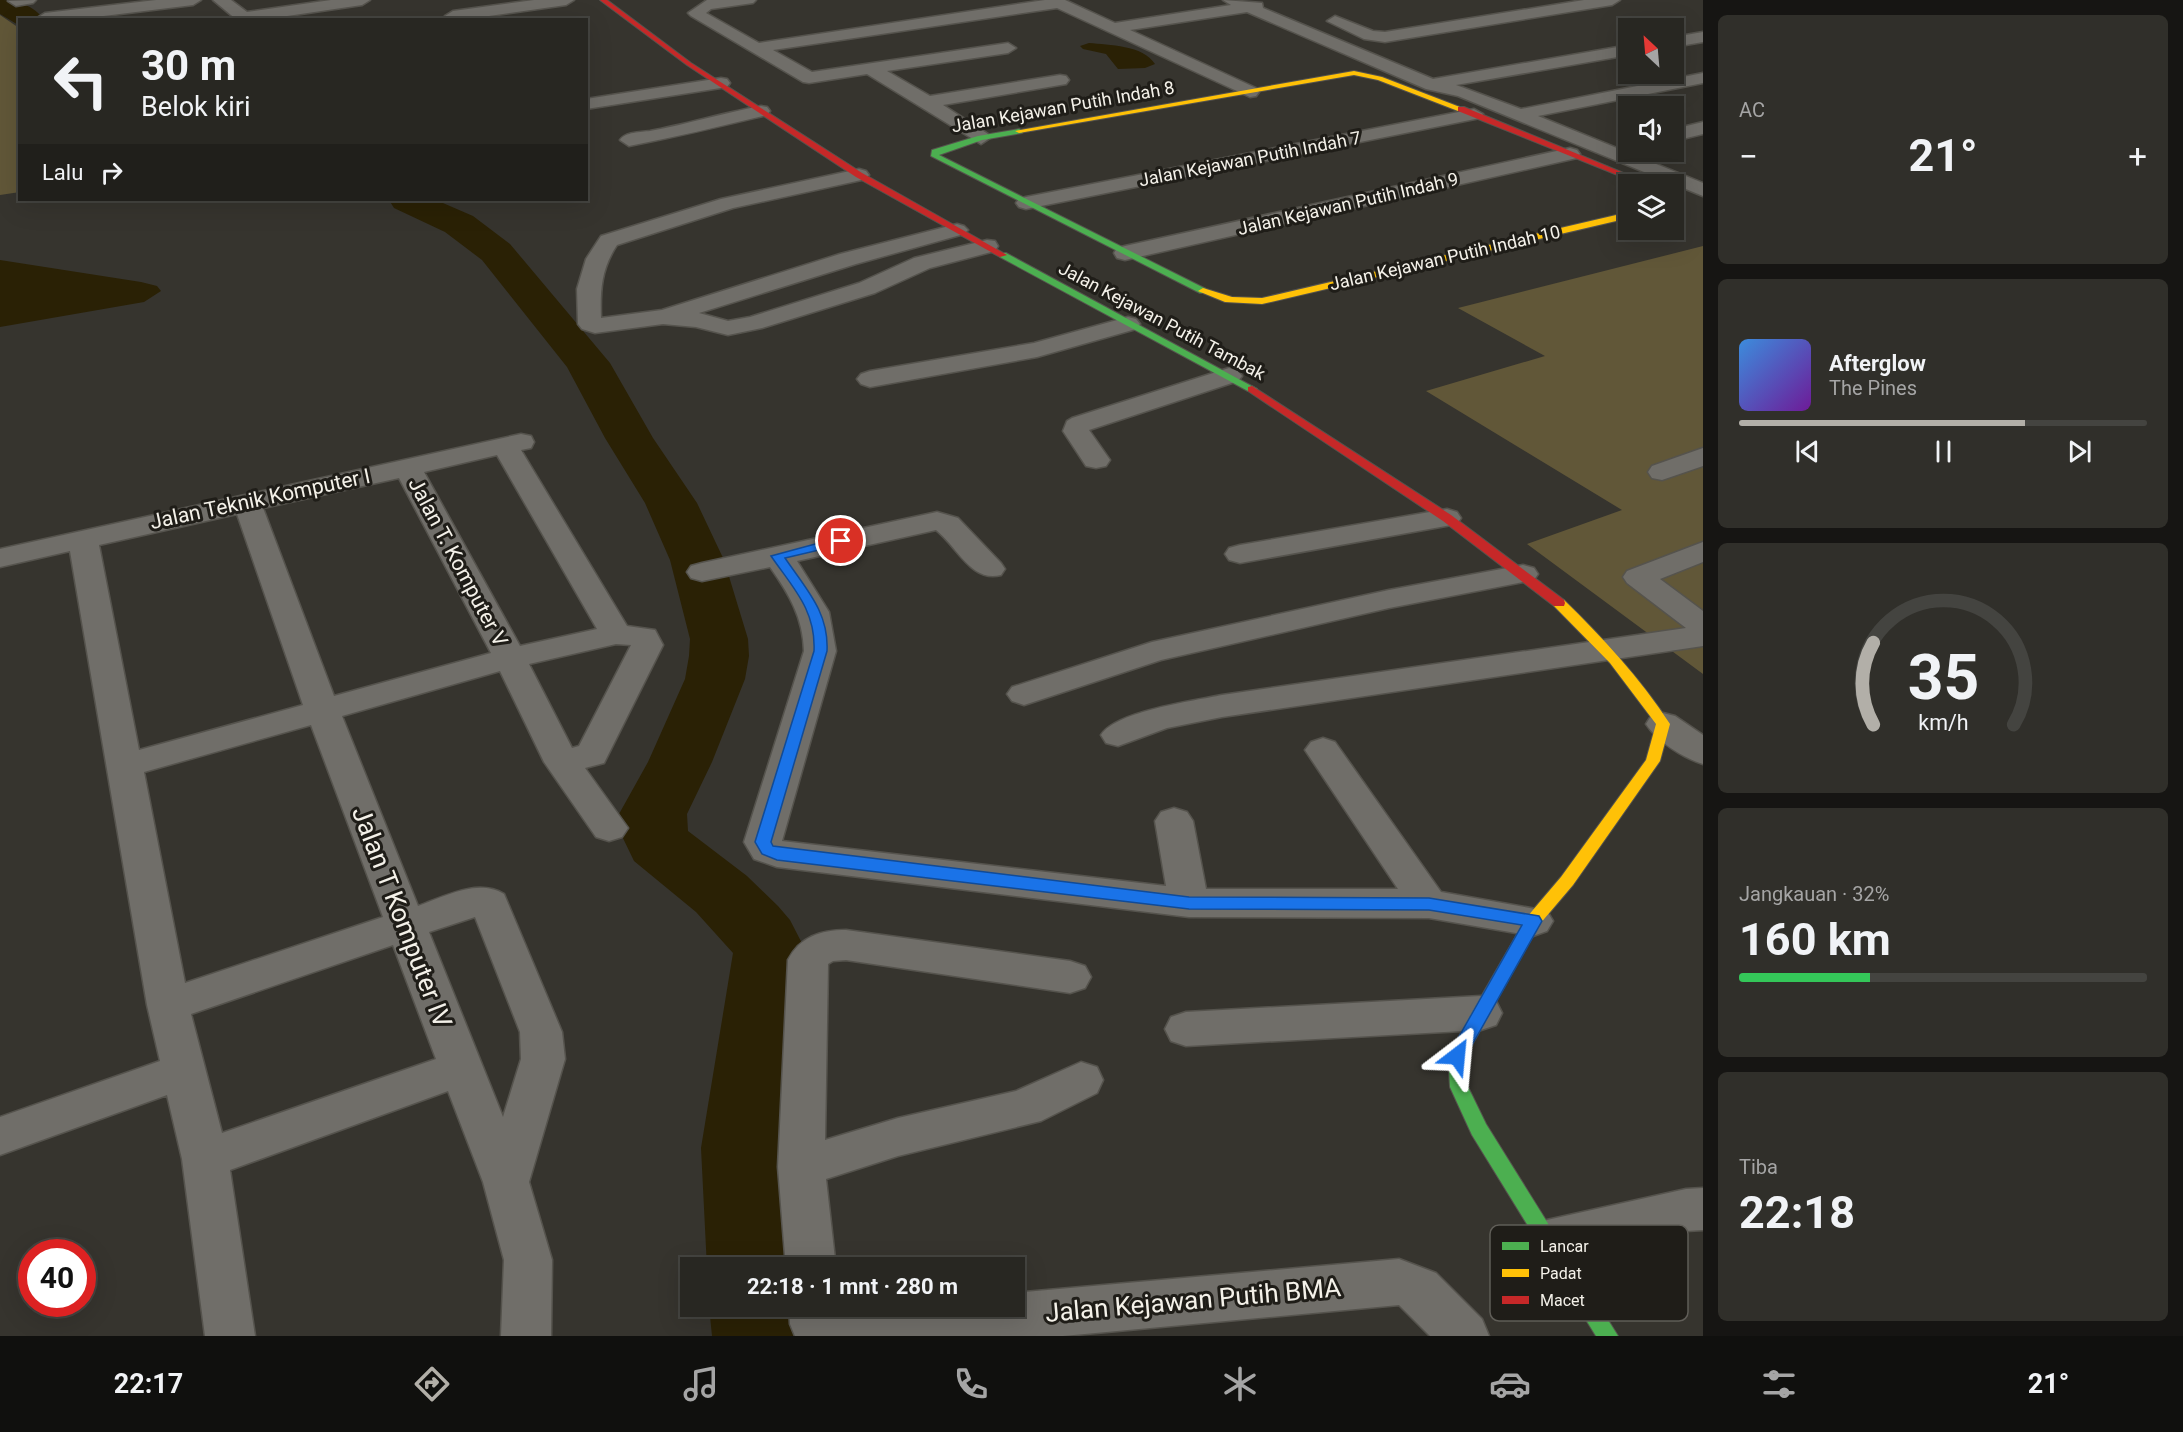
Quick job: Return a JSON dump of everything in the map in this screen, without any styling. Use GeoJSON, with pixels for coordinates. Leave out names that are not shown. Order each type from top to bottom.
{"type":"FeatureCollection","features":[{"type":"Feature","properties":{"kind":"street"},"geometry":{"type":"LineString","coordinates":[[45,18],[193,0]]}},
{"type":"Feature","properties":{"kind":"street"},"geometry":{"type":"LineString","coordinates":[[224,2],[248,0]]}},
{"type":"Feature","properties":{"kind":"street"},"geometry":{"type":"LineString","coordinates":[[224,2],[247,18],[362,0]]}},
{"type":"Feature","properties":{"kind":"street"},"geometry":{"type":"LineString","coordinates":[[453,16],[566,0]]}},
{"type":"Feature","properties":{"kind":"street","name":"Jalan Kejawan Putih Tambak"},"geometry":{"type":"LineString","coordinates":[[603,0],[688,64],[721,83],[786,129],[859,175],[1128,324],[1229,376],[1447,518],[1550,595],[1608,650],[1641,689],[1663,724]]}},
{"type":"Feature","properties":{"kind":"street"},"geometry":{"type":"LineString","coordinates":[[748,0],[708,5],[696,13],[803,77],[815,79],[1008,48]]}},
{"type":"Feature","properties":{"kind":"street"},"geometry":{"type":"LineString","coordinates":[[1324,17],[1375,37],[1612,0]]}},
{"type":"Feature","properties":{"kind":"street"},"geometry":{"type":"LineString","coordinates":[[756,48],[1055,1],[1250,92]]}},
{"type":"Feature","properties":{"kind":"street"},"geometry":{"type":"LineString","coordinates":[[1108,25],[1247,3],[1394,56],[1518,115],[1702,189]]}},
{"type":"Feature","properties":{"kind":"street"},"geometry":{"type":"LineString","coordinates":[[1247,3],[1432,85],[1459,86],[1618,52]]}},
{"type":"Feature","properties":{"kind":"street"},"geometry":{"type":"LineString","coordinates":[[1684,40],[1703,37]]}},
{"type":"Feature","properties":{"kind":"street"},"geometry":{"type":"LineString","coordinates":[[1372,59],[1394,56]]}},
{"type":"Feature","properties":{"kind":"street"},"geometry":{"type":"LineString","coordinates":[[662,70],[688,64]]}},
{"type":"Feature","properties":{"kind":"street"},"geometry":{"type":"LineString","coordinates":[[872,70],[927,102],[981,138]]}},
{"type":"Feature","properties":{"kind":"street","name":"Jalan Kejawan Putih Indah 8"},"geometry":{"type":"LineString","coordinates":[[1262,301],[1238,302],[1216,298],[935,156],[935,152],[944,147],[981,138],[1345,74],[1380,78],[1474,114]]}},
{"type":"Feature","properties":{"kind":"street"},"geometry":{"type":"LineString","coordinates":[[1518,115],[1703,78]]}},
{"type":"Feature","properties":{"kind":"street"},"geometry":{"type":"LineString","coordinates":[[927,102],[1060,80]]}},
{"type":"Feature","properties":{"kind":"street"},"geometry":{"type":"LineString","coordinates":[[588,89],[619,81]]}},
{"type":"Feature","properties":{"kind":"street"},"geometry":{"type":"LineString","coordinates":[[588,104],[721,83]]}},
{"type":"Feature","properties":{"kind":"street"},"geometry":{"type":"LineString","coordinates":[[629,140],[696,128],[715,120],[761,111]]}},
{"type":"Feature","properties":{"kind":"street"},"geometry":{"type":"LineString","coordinates":[[1474,114],[1621,174]]}},
{"type":"Feature","properties":{"kind":"street","name":"Jalan Kejawan Putih Indah 7"},"geometry":{"type":"LineString","coordinates":[[1026,203],[1474,114]]}},
{"type":"Feature","properties":{"kind":"street"},"geometry":{"type":"LineString","coordinates":[[1684,133],[1703,128]]}},
{"type":"Feature","properties":{"kind":"street"},"geometry":{"type":"LineString","coordinates":[[763,132],[786,129]]}},
{"type":"Feature","properties":{"kind":"street"},"geometry":{"type":"LineString","coordinates":[[1605,149],[1618,146]]}},
{"type":"Feature","properties":{"kind":"street","name":"Jalan Kejawan Putih Indah 9"},"geometry":{"type":"LineString","coordinates":[[1125,253],[1570,154]]}},
{"type":"Feature","properties":{"kind":"street"},"geometry":{"type":"LineString","coordinates":[[859,175],[728,203],[609,241],[597,259],[588,290],[590,324],[595,326],[663,318],[697,320],[728,328],[754,323],[867,288],[971,237]]}},
{"type":"Feature","properties":{"kind":"street","name":"Jalan Kejawan Putih Indah 10"},"geometry":{"type":"LineString","coordinates":[[1262,301],[1618,218]]}},
{"type":"Feature","properties":{"kind":"street"},"geometry":{"type":"LineString","coordinates":[[663,318],[848,259],[971,237]]}},
{"type":"Feature","properties":{"kind":"street"},"geometry":{"type":"LineString","coordinates":[[697,320],[724,307],[791,285],[873,266],[971,237]]}},
{"type":"Feature","properties":{"kind":"street"},"geometry":{"type":"LineString","coordinates":[[873,266],[896,275]]}},
{"type":"Feature","properties":{"kind":"street"},"geometry":{"type":"LineString","coordinates":[[870,379],[1037,350],[1128,324]]}},
{"type":"Feature","properties":{"kind":"street"},"geometry":{"type":"LineString","coordinates":[[1096,460],[1076,431],[1076,427],[1229,376]]}},
{"type":"Feature","properties":{"kind":"street","name":"Jalan Teknik Komputer I"},"geometry":{"type":"LineString","coordinates":[[0,558],[513,444],[616,634]]}},
{"type":"Feature","properties":{"kind":"street"},"geometry":{"type":"LineString","coordinates":[[1662,472],[1703,456]]}},
{"type":"Feature","properties":{"kind":"street","name":"Jalan T. Komputer V"},"geometry":{"type":"LineString","coordinates":[[407,467],[510,658],[562,762],[609,828]]}},
{"type":"Feature","properties":{"kind":"street","name":"Jalan T Komputer IV"},"geometry":{"type":"LineString","coordinates":[[247,502],[321,710],[460,1070],[506,1182],[528,1260],[526,1336]]}},
{"type":"Feature","properties":{"kind":"street"},"geometry":{"type":"LineString","coordinates":[[1240,554],[1447,518]]}},
{"type":"Feature","properties":{"kind":"street"},"geometry":{"type":"LineString","coordinates":[[702,572],[937,521],[948,524],[990,569]]}},
{"type":"Feature","properties":{"kind":"street"},"geometry":{"type":"LineString","coordinates":[[83,538],[168,1005],[182,1071],[205,1159],[230,1336]]}},
{"type":"Feature","properties":{"kind":"street"},"geometry":{"type":"LineString","coordinates":[[1703,551],[1638,577],[1703,626]]}},
{"type":"Feature","properties":{"kind":"street"},"geometry":{"type":"LineString","coordinates":[[778,556],[816,614],[821,631],[820,651],[763,842],[767,850],[777,854],[1189,903],[1429,904],[1533,921]]}},
{"type":"Feature","properties":{"kind":"street"},"geometry":{"type":"LineString","coordinates":[[1024,694],[1152,652],[1389,599],[1523,574]]}},
{"type":"Feature","properties":{"kind":"street"},"geometry":{"type":"LineString","coordinates":[[123,766],[510,658],[616,634],[644,637],[647,645],[592,755],[562,762]]}},
{"type":"Feature","properties":{"kind":"street"},"geometry":{"type":"LineString","coordinates":[[1118,735],[1158,719],[1222,706],[1703,636]]}},
{"type":"Feature","properties":{"kind":"street"},"geometry":{"type":"LineString","coordinates":[[1537,1225],[1479,1129],[1459,1087],[1457,1056],[1533,921],[1566,881],[1653,761],[1663,724],[1703,752]]}},
{"type":"Feature","properties":{"kind":"street"},"geometry":{"type":"LineString","coordinates":[[1323,750],[1429,904]]}},
{"type":"Feature","properties":{"kind":"street"},"geometry":{"type":"LineString","coordinates":[[1174,821],[1189,903]]}},
{"type":"Feature","properties":{"kind":"street"},"geometry":{"type":"LineString","coordinates":[[168,1005],[406,927],[474,902],[485,901],[490,904],[541,1032],[543,1059],[506,1182]]}},
{"type":"Feature","properties":{"kind":"street"},"geometry":{"type":"LineString","coordinates":[[810,1257],[801,1167],[808,960],[815,950],[829,945],[846,945],[1070,977]]}},
{"type":"Feature","properties":{"kind":"street"},"geometry":{"type":"LineString","coordinates":[[1186,1029],[1481,1013]]}},
{"type":"Feature","properties":{"kind":"street"},"geometry":{"type":"LineString","coordinates":[[205,1159],[460,1070]]}},
{"type":"Feature","properties":{"kind":"street"},"geometry":{"type":"LineString","coordinates":[[0,1136],[182,1071]]}},
{"type":"Feature","properties":{"kind":"street"},"geometry":{"type":"LineString","coordinates":[[801,1167],[898,1137],[1025,1108],[1081,1080]]}},
{"type":"Feature","properties":{"kind":"street"},"geometry":{"type":"LineString","coordinates":[[1621,1225],[1686,1210],[1703,1209]]}},
{"type":"Feature","properties":{"kind":"street","name":"Jalan Kejawan Putih BMA"},"geometry":{"type":"LineString","coordinates":[[815,1317],[815,1324],[822,1331],[835,1333],[1013,1326],[1399,1282],[1418,1289],[1464,1336]]}},
{"type":"Feature","properties":{"kind":"street"},"geometry":{"type":"LineString","coordinates":[[1598,1321],[1608,1336]]}},
{"type":"Feature","properties":{"kind":"shaded area"},"geometry":{"type":"Polygon","coordinates":[[[0,15],[18,27],[18,192],[0,195],[0,15]]]}},
{"type":"Feature","properties":{"kind":"shaded area"},"geometry":{"type":"Polygon","coordinates":[[[1089,43],[1134,50],[1150,58],[1155,64],[1145,68],[1118,69],[1106,54],[1083,49],[1080,46],[1089,43]]]}},
{"type":"Feature","properties":{"kind":"shaded area"},"geometry":{"type":"Polygon","coordinates":[[[1703,246],[1703,674],[1527,544],[1622,510],[1426,391],[1545,356],[1458,308],[1703,246]]]}},
{"type":"Feature","properties":{"kind":"shaded area"},"geometry":{"type":"Polygon","coordinates":[[[0,260],[141,282],[157,286],[161,291],[144,302],[0,327],[0,260]]]}},
{"type":"Feature","properties":{"kind":"waterway"},"geometry":{"type":"LineString","coordinates":[[0,2],[27,18]]}},
{"type":"Feature","properties":{"kind":"waterway"},"geometry":{"type":"LineString","coordinates":[[409,201],[459,224],[496,252],[587,363],[629,438],[671,503],[697,560],[719,639],[719,656],[715,679],[680,762],[653,814],[654,832],[658,844],[704,879],[738,909],[764,939],[770,953],[743,1148],[751,1257]]}},
{"type":"Feature","properties":{"kind":"waterway"},"geometry":{"type":"LineString","coordinates":[[756,1317],[758,1336]]}},
{"type":"Feature","properties":{"kind":"traffic: fast"},"geometry":{"type":"LineString","coordinates":[[1019,131],[981,138],[935,152],[935,156],[1203,291]]}},
{"type":"Feature","properties":{"kind":"traffic: fast"},"geometry":{"type":"LineString","coordinates":[[1003,255],[1252,389]]}},
{"type":"Feature","properties":{"kind":"traffic: fast"},"geometry":{"type":"LineString","coordinates":[[1479,1016],[1457,1056],[1459,1087],[1479,1129],[1539,1225]]}},
{"type":"Feature","properties":{"kind":"traffic: fast"},"geometry":{"type":"LineString","coordinates":[[1599,1321],[1608,1336]]}},
{"type":"Feature","properties":{"kind":"traffic: slow"},"geometry":{"type":"LineString","coordinates":[[1019,131],[1354,73],[1380,78],[1461,109]]}},
{"type":"Feature","properties":{"kind":"traffic: slow"},"geometry":{"type":"LineString","coordinates":[[1203,291],[1232,300],[1262,301],[1618,218]]}},
{"type":"Feature","properties":{"kind":"traffic: slow"},"geometry":{"type":"LineString","coordinates":[[1479,1016],[1533,921],[1567,881],[1653,761],[1663,724],[1640,690],[1615,660],[1559,603]]}},
{"type":"Feature","properties":{"kind":"traffic: jam"},"geometry":{"type":"LineString","coordinates":[[603,0],[689,64],[859,175],[1003,255]]}},
{"type":"Feature","properties":{"kind":"traffic: jam"},"geometry":{"type":"LineString","coordinates":[[1461,109],[1621,174]]}},
{"type":"Feature","properties":{"kind":"traffic: jam"},"geometry":{"type":"LineString","coordinates":[[1252,389],[1447,518],[1559,603]]}},
{"type":"Feature","properties":{"kind":"route"},"geometry":{"type":"LineString","coordinates":[[841,541],[778,556],[816,614],[821,631],[820,651],[763,842],[767,850],[777,854],[1189,903],[1429,904],[1533,921],[1457,1056]]}}]}
